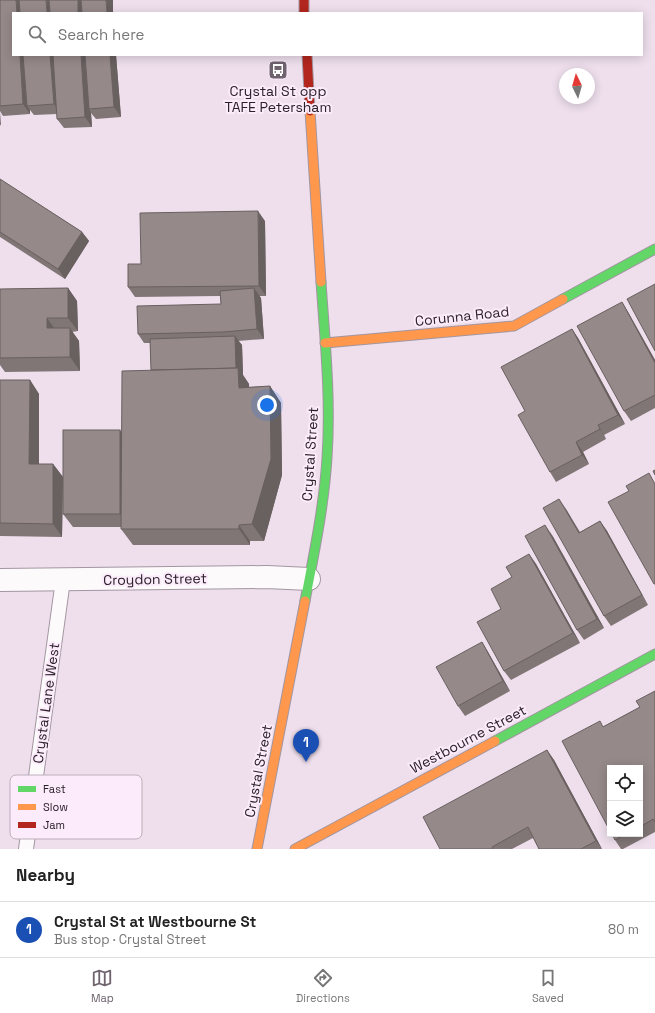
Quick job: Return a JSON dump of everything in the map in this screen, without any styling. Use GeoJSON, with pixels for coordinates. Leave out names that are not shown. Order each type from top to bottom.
{"type":"FeatureCollection","features":[{"type":"Feature","properties":{"kind":"main road"},"geometry":{"type":"LineString","coordinates":[[304,0],[304,12]]}},
{"type":"Feature","properties":{"kind":"main road","name":"Crystal Street"},"geometry":{"type":"LineString","coordinates":[[257,849],[309,579],[327,458],[328,391],[307,56]]}},
{"type":"Feature","properties":{"kind":"main road","name":"Corunna Road"},"geometry":{"type":"LineString","coordinates":[[325,343],[514,326],[655,249]]}},
{"type":"Feature","properties":{"kind":"main road","name":"Westbourne Street"},"geometry":{"type":"LineString","coordinates":[[295,849],[655,654]]}},
{"type":"Feature","properties":{"kind":"street","name":"Croydon Street"},"geometry":{"type":"LineString","coordinates":[[0,580],[268,577],[309,579]]}},
{"type":"Feature","properties":{"kind":"lane","name":"Crystal Lane West"},"geometry":{"type":"LineString","coordinates":[[36,775],[63,580]]}},
{"type":"Feature","properties":{"kind":"lane","name":"Crystal Lane West"},"geometry":{"type":"LineString","coordinates":[[26,849],[27,839]]}},
{"type":"Feature","properties":{"kind":"building"},"geometry":{"type":"Polygon","coordinates":[[[0,0],[16,0],[17,12],[12,12],[12,56],[20,56],[23,104],[0,106],[0,0]]]}},
{"type":"Feature","properties":{"kind":"building"},"geometry":{"type":"Polygon","coordinates":[[[19,0],[46,0],[47,12],[20,12],[19,0]]]}},
{"type":"Feature","properties":{"kind":"building"},"geometry":{"type":"Polygon","coordinates":[[[49,0],[78,0],[78,12],[50,12],[49,0]]]}},
{"type":"Feature","properties":{"kind":"building"},"geometry":{"type":"Polygon","coordinates":[[[81,0],[106,0],[107,12],[82,12],[81,0]]]}},
{"type":"Feature","properties":{"kind":"building"},"geometry":{"type":"Polygon","coordinates":[[[23,56],[50,56],[54,104],[27,106],[23,56]]]}},
{"type":"Feature","properties":{"kind":"building"},"geometry":{"type":"Polygon","coordinates":[[[53,56],[81,56],[85,117],[57,119],[53,56]]]}},
{"type":"Feature","properties":{"kind":"building"},"geometry":{"type":"Polygon","coordinates":[[[85,56],[110,56],[114,107],[89,109],[85,56]]]}},
{"type":"Feature","properties":{"kind":"building"},"geometry":{"type":"Polygon","coordinates":[[[0,179],[82,232],[58,269],[0,232],[0,179]]]}},
{"type":"Feature","properties":{"kind":"building"},"geometry":{"type":"Polygon","coordinates":[[[258,211],[259,286],[128,287],[128,264],[141,264],[140,213],[258,211]]]}},
{"type":"Feature","properties":{"kind":"building"},"geometry":{"type":"Polygon","coordinates":[[[655,284],[655,351],[627,299],[655,284]]]}},
{"type":"Feature","properties":{"kind":"building"},"geometry":{"type":"Polygon","coordinates":[[[68,288],[68,318],[47,318],[47,328],[70,328],[70,357],[0,358],[0,289],[68,288]]]}},
{"type":"Feature","properties":{"kind":"building"},"geometry":{"type":"Polygon","coordinates":[[[254,288],[257,329],[223,332],[138,334],[137,306],[221,304],[220,291],[254,288]]]}},
{"type":"Feature","properties":{"kind":"building"},"geometry":{"type":"Polygon","coordinates":[[[622,302],[655,363],[655,395],[624,411],[577,326],[622,302]]]}},
{"type":"Feature","properties":{"kind":"building"},"geometry":{"type":"Polygon","coordinates":[[[572,329],[618,415],[598,425],[600,429],[576,442],[582,455],[550,472],[518,415],[525,411],[501,367],[572,329]]]}},
{"type":"Feature","properties":{"kind":"building"},"geometry":{"type":"Polygon","coordinates":[[[235,336],[236,368],[151,370],[150,339],[235,336]]]}},
{"type":"Feature","properties":{"kind":"building"},"geometry":{"type":"Polygon","coordinates":[[[238,368],[239,388],[270,386],[271,459],[252,524],[239,525],[239,529],[121,529],[122,371],[238,368]]]}},
{"type":"Feature","properties":{"kind":"building"},"geometry":{"type":"Polygon","coordinates":[[[0,380],[30,380],[29,464],[53,464],[53,524],[0,523],[0,380]]]}},
{"type":"Feature","properties":{"kind":"building"},"geometry":{"type":"Polygon","coordinates":[[[63,430],[120,430],[120,514],[63,514],[63,430]]]}},
{"type":"Feature","properties":{"kind":"building"},"geometry":{"type":"Polygon","coordinates":[[[649,473],[655,484],[655,584],[608,502],[629,491],[626,486],[649,473]]]}},
{"type":"Feature","properties":{"kind":"building"},"geometry":{"type":"Polygon","coordinates":[[[559,499],[579,533],[600,521],[642,595],[604,616],[543,508],[559,499]]]}},
{"type":"Feature","properties":{"kind":"building"},"geometry":{"type":"Polygon","coordinates":[[[545,525],[597,619],[577,630],[525,536],[545,525]]]}},
{"type":"Feature","properties":{"kind":"building"},"geometry":{"type":"Polygon","coordinates":[[[529,554],[573,633],[504,671],[477,622],[501,609],[491,589],[512,577],[506,567],[529,554]]]}},
{"type":"Feature","properties":{"kind":"building"},"geometry":{"type":"Polygon","coordinates":[[[482,642],[503,681],[458,706],[436,667],[482,642]]]}},
{"type":"Feature","properties":{"kind":"building"},"geometry":{"type":"Polygon","coordinates":[[[655,691],[655,822],[653,819],[643,825],[643,765],[607,765],[607,825],[562,741],[600,721],[603,727],[640,707],[636,701],[655,691]]]}},
{"type":"Feature","properties":{"kind":"building"},"geometry":{"type":"Polygon","coordinates":[[[547,750],[596,841],[581,849],[539,849],[528,827],[492,847],[493,849],[440,849],[423,817],[547,750]]]}},
{"type":"Feature","properties":{"kind":"building"},"geometry":{"type":"Polygon","coordinates":[[[614,837],[620,837],[615,840],[614,837]]]}},
{"type":"Feature","properties":{"kind":"traffic: fast"},"geometry":{"type":"LineString","coordinates":[[563,299],[655,249]]}},
{"type":"Feature","properties":{"kind":"traffic: fast"},"geometry":{"type":"LineString","coordinates":[[305,601],[321,512],[327,458],[328,392],[321,282]]}},
{"type":"Feature","properties":{"kind":"traffic: fast"},"geometry":{"type":"LineString","coordinates":[[495,741],[655,654]]}},
{"type":"Feature","properties":{"kind":"traffic: slow"},"geometry":{"type":"LineString","coordinates":[[310,111],[321,282]]}},
{"type":"Feature","properties":{"kind":"traffic: slow"},"geometry":{"type":"LineString","coordinates":[[325,343],[514,326],[563,299]]}},
{"type":"Feature","properties":{"kind":"traffic: slow"},"geometry":{"type":"LineString","coordinates":[[257,849],[305,601]]}},
{"type":"Feature","properties":{"kind":"traffic: slow"},"geometry":{"type":"LineString","coordinates":[[295,849],[495,741]]}},
{"type":"Feature","properties":{"kind":"traffic: jam"},"geometry":{"type":"LineString","coordinates":[[304,0],[304,12]]}},
{"type":"Feature","properties":{"kind":"traffic: jam"},"geometry":{"type":"LineString","coordinates":[[307,56],[310,111]]}},
{"type":"Feature","properties":{"kind":"place","name":"Crystal St opp TAFE Petersham"},"geometry":{"type":"Point","coordinates":[278,70]}},
{"type":"Feature","properties":{"kind":"place","name":"Crystal St at Westbourne St"},"geometry":{"type":"Point","coordinates":[306,762]}}]}
